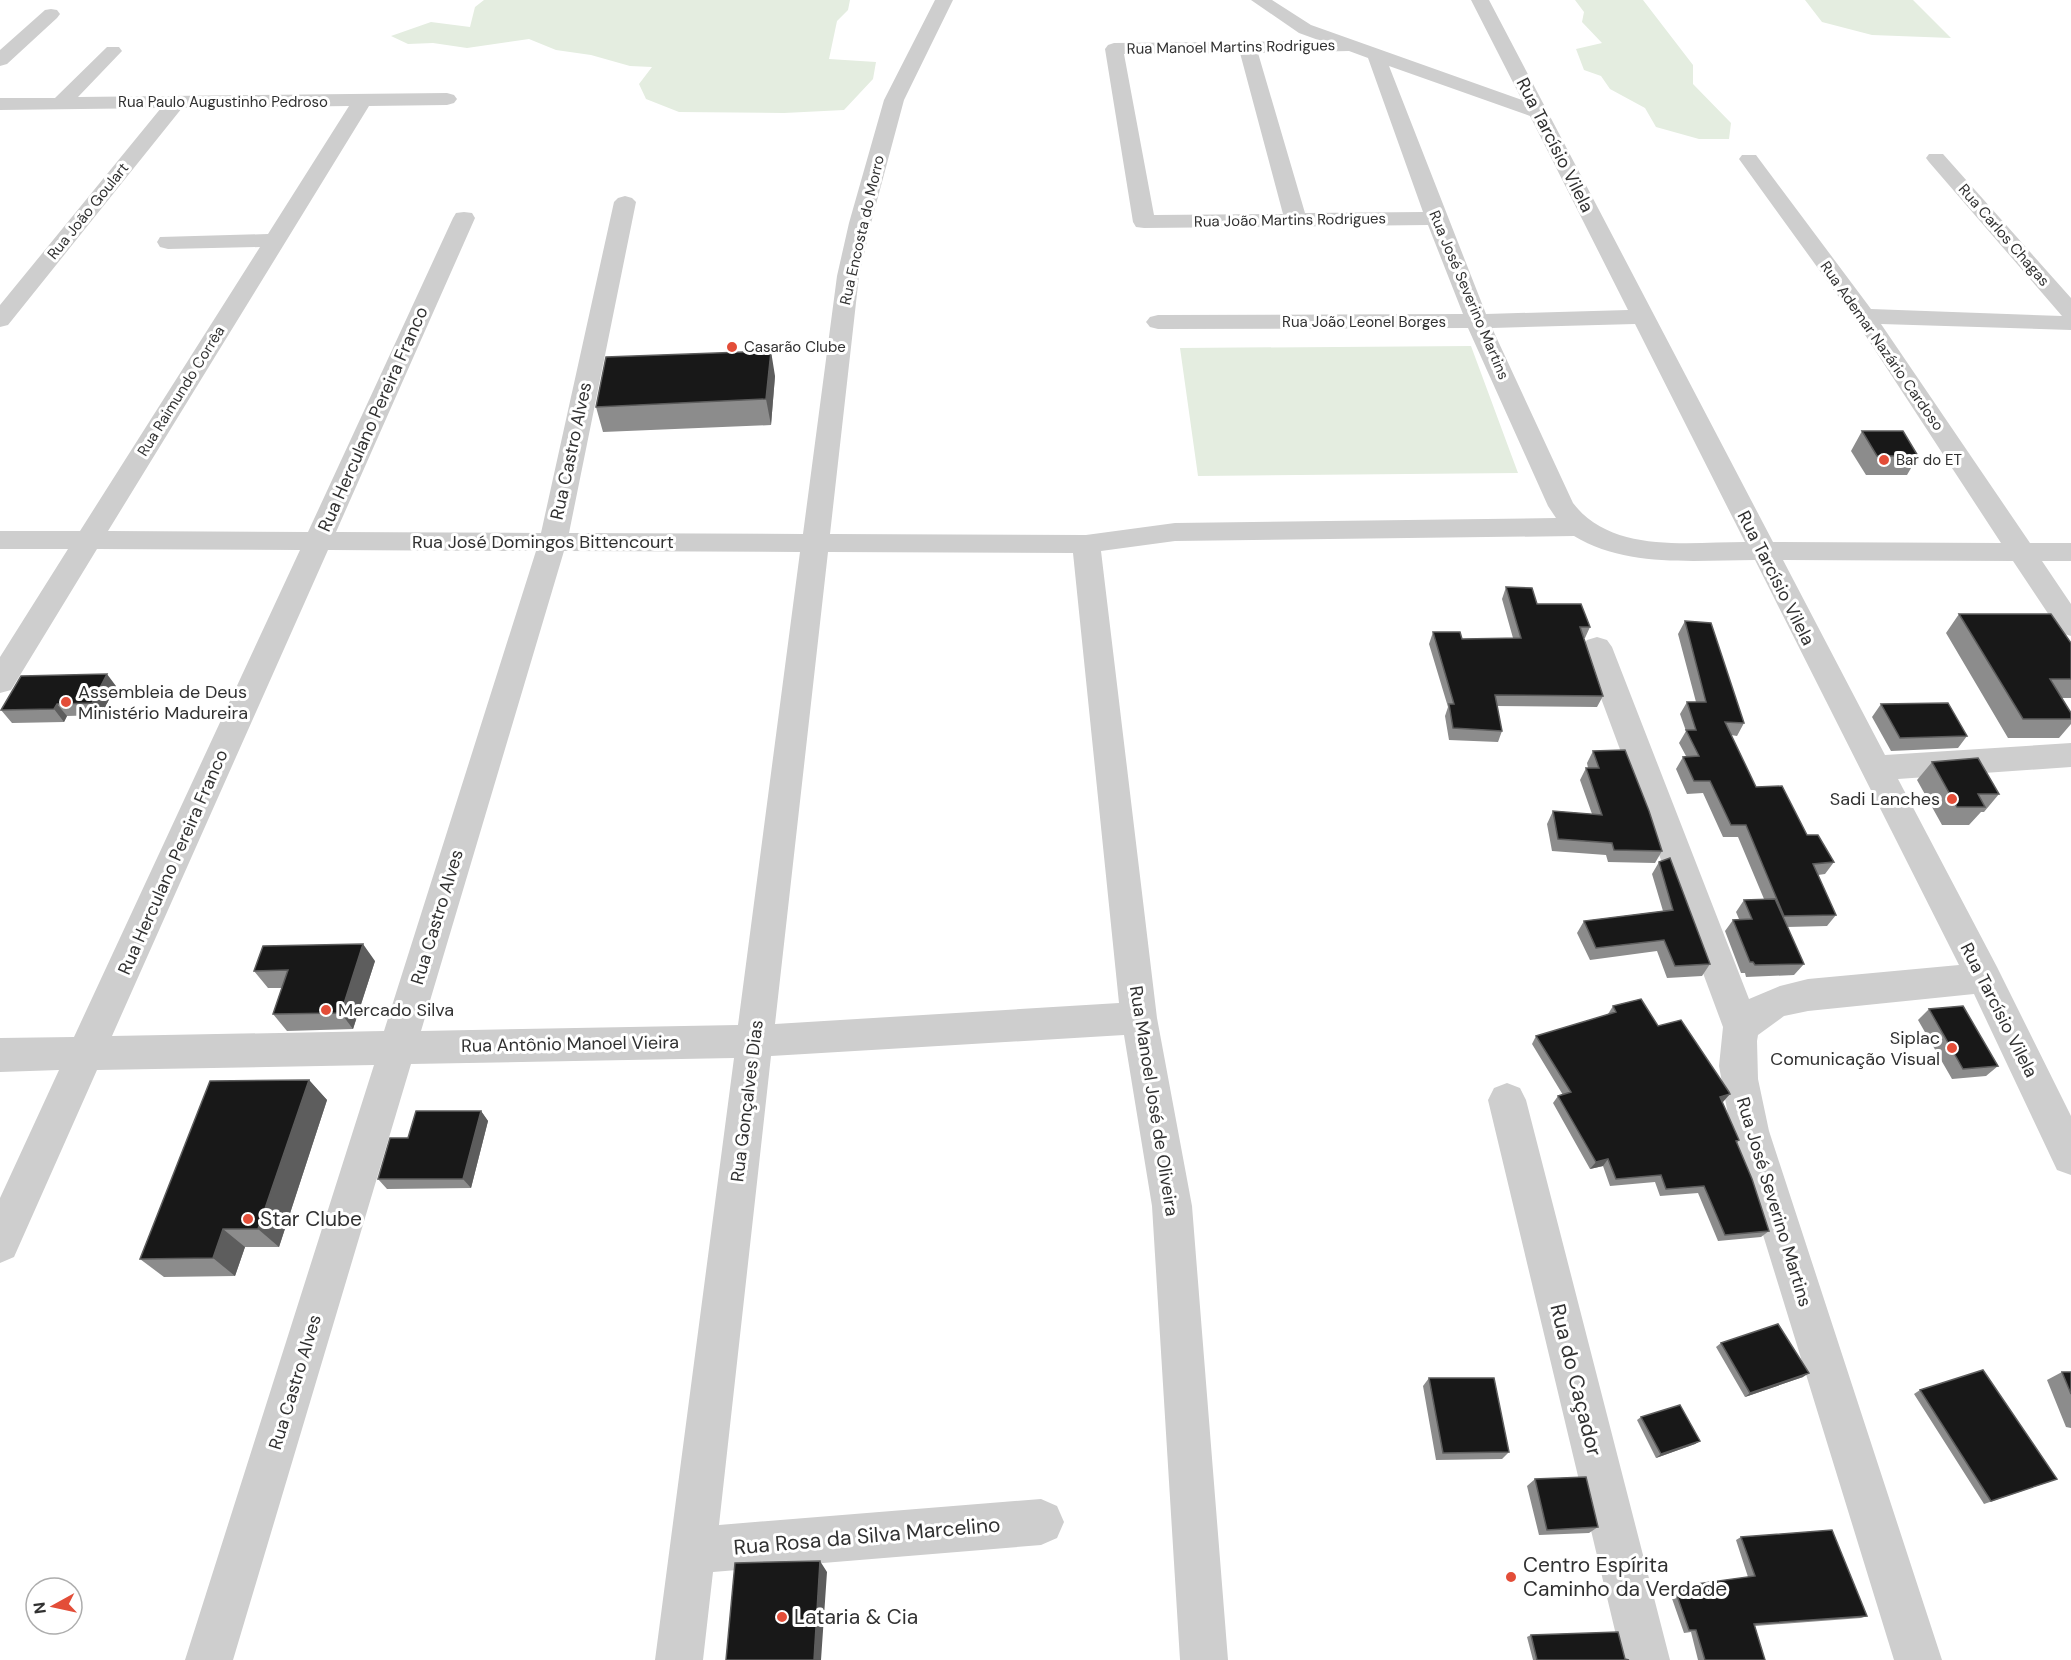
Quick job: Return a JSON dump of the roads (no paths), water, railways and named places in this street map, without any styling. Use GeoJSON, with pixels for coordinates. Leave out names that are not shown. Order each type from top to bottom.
{"type":"FeatureCollection","features":[{"type":"Feature","properties":{"kind":"street","name":"Rua Encosta do Morro"},"geometry":{"type":"LineString","coordinates":[[814,543],[840,327],[860,223],[894,100],[944,0]]}},
{"type":"Feature","properties":{"kind":"street"},"geometry":{"type":"LineString","coordinates":[[1260,0],[1305,29],[1347,46],[1539,113]]}},
{"type":"Feature","properties":{"kind":"street","name":"Rua Tarcísio Vilela"},"geometry":{"type":"LineString","coordinates":[[1480,0],[1762,552],[1984,978],[2071,1157]]}},
{"type":"Feature","properties":{"kind":"street"},"geometry":{"type":"LineString","coordinates":[[0,60],[51,14]]}},
{"type":"Feature","properties":{"kind":"street"},"geometry":{"type":"LineString","coordinates":[[1247,46],[1296,220]]}},
{"type":"Feature","properties":{"kind":"street","name":"Rua Manoel Martins Rodrigues"},"geometry":{"type":"LineString","coordinates":[[1144,222],[1114,49],[1347,46]]}},
{"type":"Feature","properties":{"kind":"street"},"geometry":{"type":"LineString","coordinates":[[61,103],[113,51]]}},
{"type":"Feature","properties":{"kind":"street","name":"Rua José Severino Martins"},"geometry":{"type":"LineString","coordinates":[[1376,55],[1477,321],[1561,506],[1577,527]]}},
{"type":"Feature","properties":{"kind":"street","name":"Rua Paulo Augustinho Pedroso"},"geometry":{"type":"LineString","coordinates":[[0,104],[447,99]]}},
{"type":"Feature","properties":{"kind":"street","name":"Rua Raimundo Corrêa"},"geometry":{"type":"LineString","coordinates":[[0,682],[362,100]]}},
{"type":"Feature","properties":{"kind":"street","name":"Rua João Goulart"},"geometry":{"type":"LineString","coordinates":[[0,321],[176,102]]}},
{"type":"Feature","properties":{"kind":"street","name":"Rua Carlos Chagas"},"geometry":{"type":"LineString","coordinates":[[1936,158],[2071,312]]}},
{"type":"Feature","properties":{"kind":"street","name":"Rua Ademar Nazário Cardoso"},"geometry":{"type":"LineString","coordinates":[[1749,159],[1864,316],[2071,626]]}},
{"type":"Feature","properties":{"kind":"street","name":"Rua Castro Alves"},"geometry":{"type":"LineString","coordinates":[[209,1660],[553,542],[599,315],[625,202]]}},
{"type":"Feature","properties":{"kind":"street","name":"Rua Herculano Pereira Franco"},"geometry":{"type":"LineString","coordinates":[[0,1244],[464,218]]}},
{"type":"Feature","properties":{"kind":"street","name":"Rua João Martins Rodrigues"},"geometry":{"type":"LineString","coordinates":[[1144,222],[1436,218]]}},
{"type":"Feature","properties":{"kind":"street"},"geometry":{"type":"LineString","coordinates":[[168,243],[275,240]]}},
{"type":"Feature","properties":{"kind":"street","name":"Rua João Leonel Borges"},"geometry":{"type":"LineString","coordinates":[[1158,322],[1477,321],[1643,316]]}},
{"type":"Feature","properties":{"kind":"street"},"geometry":{"type":"LineString","coordinates":[[1864,316],[2071,323]]}},
{"type":"Feature","properties":{"kind":"street","name":"Rua José Domingos Bittencourt"},"geometry":{"type":"LineString","coordinates":[[0,540],[1086,544],[1174,532],[1577,527]]}},
{"type":"Feature","properties":{"kind":"street"},"geometry":{"type":"LineString","coordinates":[[1577,527],[1616,545],[1645,550],[2071,552]]}},
{"type":"Feature","properties":{"kind":"street","name":"Rua Gonçalves Dias"},"geometry":{"type":"LineString","coordinates":[[679,1660],[814,543]]}},
{"type":"Feature","properties":{"kind":"street","name":"Rua Manoel José de Oliveira"},"geometry":{"type":"LineString","coordinates":[[1086,544],[1139,1018],[1172,1206],[1204,1660]]}},
{"type":"Feature","properties":{"kind":"street"},"geometry":{"type":"LineString","coordinates":[[1597,647],[1742,1027],[1757,1011],[1780,1001],[1808,995],[1984,978]]}},
{"type":"Feature","properties":{"kind":"street"},"geometry":{"type":"LineString","coordinates":[[1876,768],[2071,755]]}},
{"type":"Feature","properties":{"kind":"street","name":"Rua Antônio Manoel Vieira"},"geometry":{"type":"LineString","coordinates":[[0,1055],[754,1041],[1139,1018]]}},
{"type":"Feature","properties":{"kind":"street","name":"Rua José Severino Martins"},"geometry":{"type":"LineString","coordinates":[[1742,1027],[1736,1049],[1739,1085],[1750,1131],[1918,1660]]}},
{"type":"Feature","properties":{"kind":"street","name":"Rua do Caçador"},"geometry":{"type":"LineString","coordinates":[[1507,1100],[1646,1660]]}},
{"type":"Feature","properties":{"kind":"street","name":"Rua Rosa da Silva Marcelino"},"geometry":{"type":"LineString","coordinates":[[693,1550],[1041,1522]]}},
{"type":"Feature","properties":{"kind":"place","name":"Casarão Clube"},"geometry":{"type":"Point","coordinates":[732,347]}},
{"type":"Feature","properties":{"kind":"place","name":"Bar do ET"},"geometry":{"type":"Point","coordinates":[1884,460]}},
{"type":"Feature","properties":{"kind":"place","name":"Assembleia de Deus Ministério Madureira"},"geometry":{"type":"Point","coordinates":[66,702]}},
{"type":"Feature","properties":{"kind":"place","name":"Sadi Lanches"},"geometry":{"type":"Point","coordinates":[1952,799]}},
{"type":"Feature","properties":{"kind":"place","name":"Mercado Silva"},"geometry":{"type":"Point","coordinates":[326,1010]}},
{"type":"Feature","properties":{"kind":"place","name":"Siplac Comunicação Visual"},"geometry":{"type":"Point","coordinates":[1952,1048]}},
{"type":"Feature","properties":{"kind":"place","name":"Star Clube"},"geometry":{"type":"Point","coordinates":[248,1219]}},
{"type":"Feature","properties":{"kind":"place","name":"Centro Espírita Caminho da Verdade"},"geometry":{"type":"Point","coordinates":[1511,1577]}},
{"type":"Feature","properties":{"kind":"place","name":"Lataria & Cia"},"geometry":{"type":"Point","coordinates":[782,1617]}}]}
